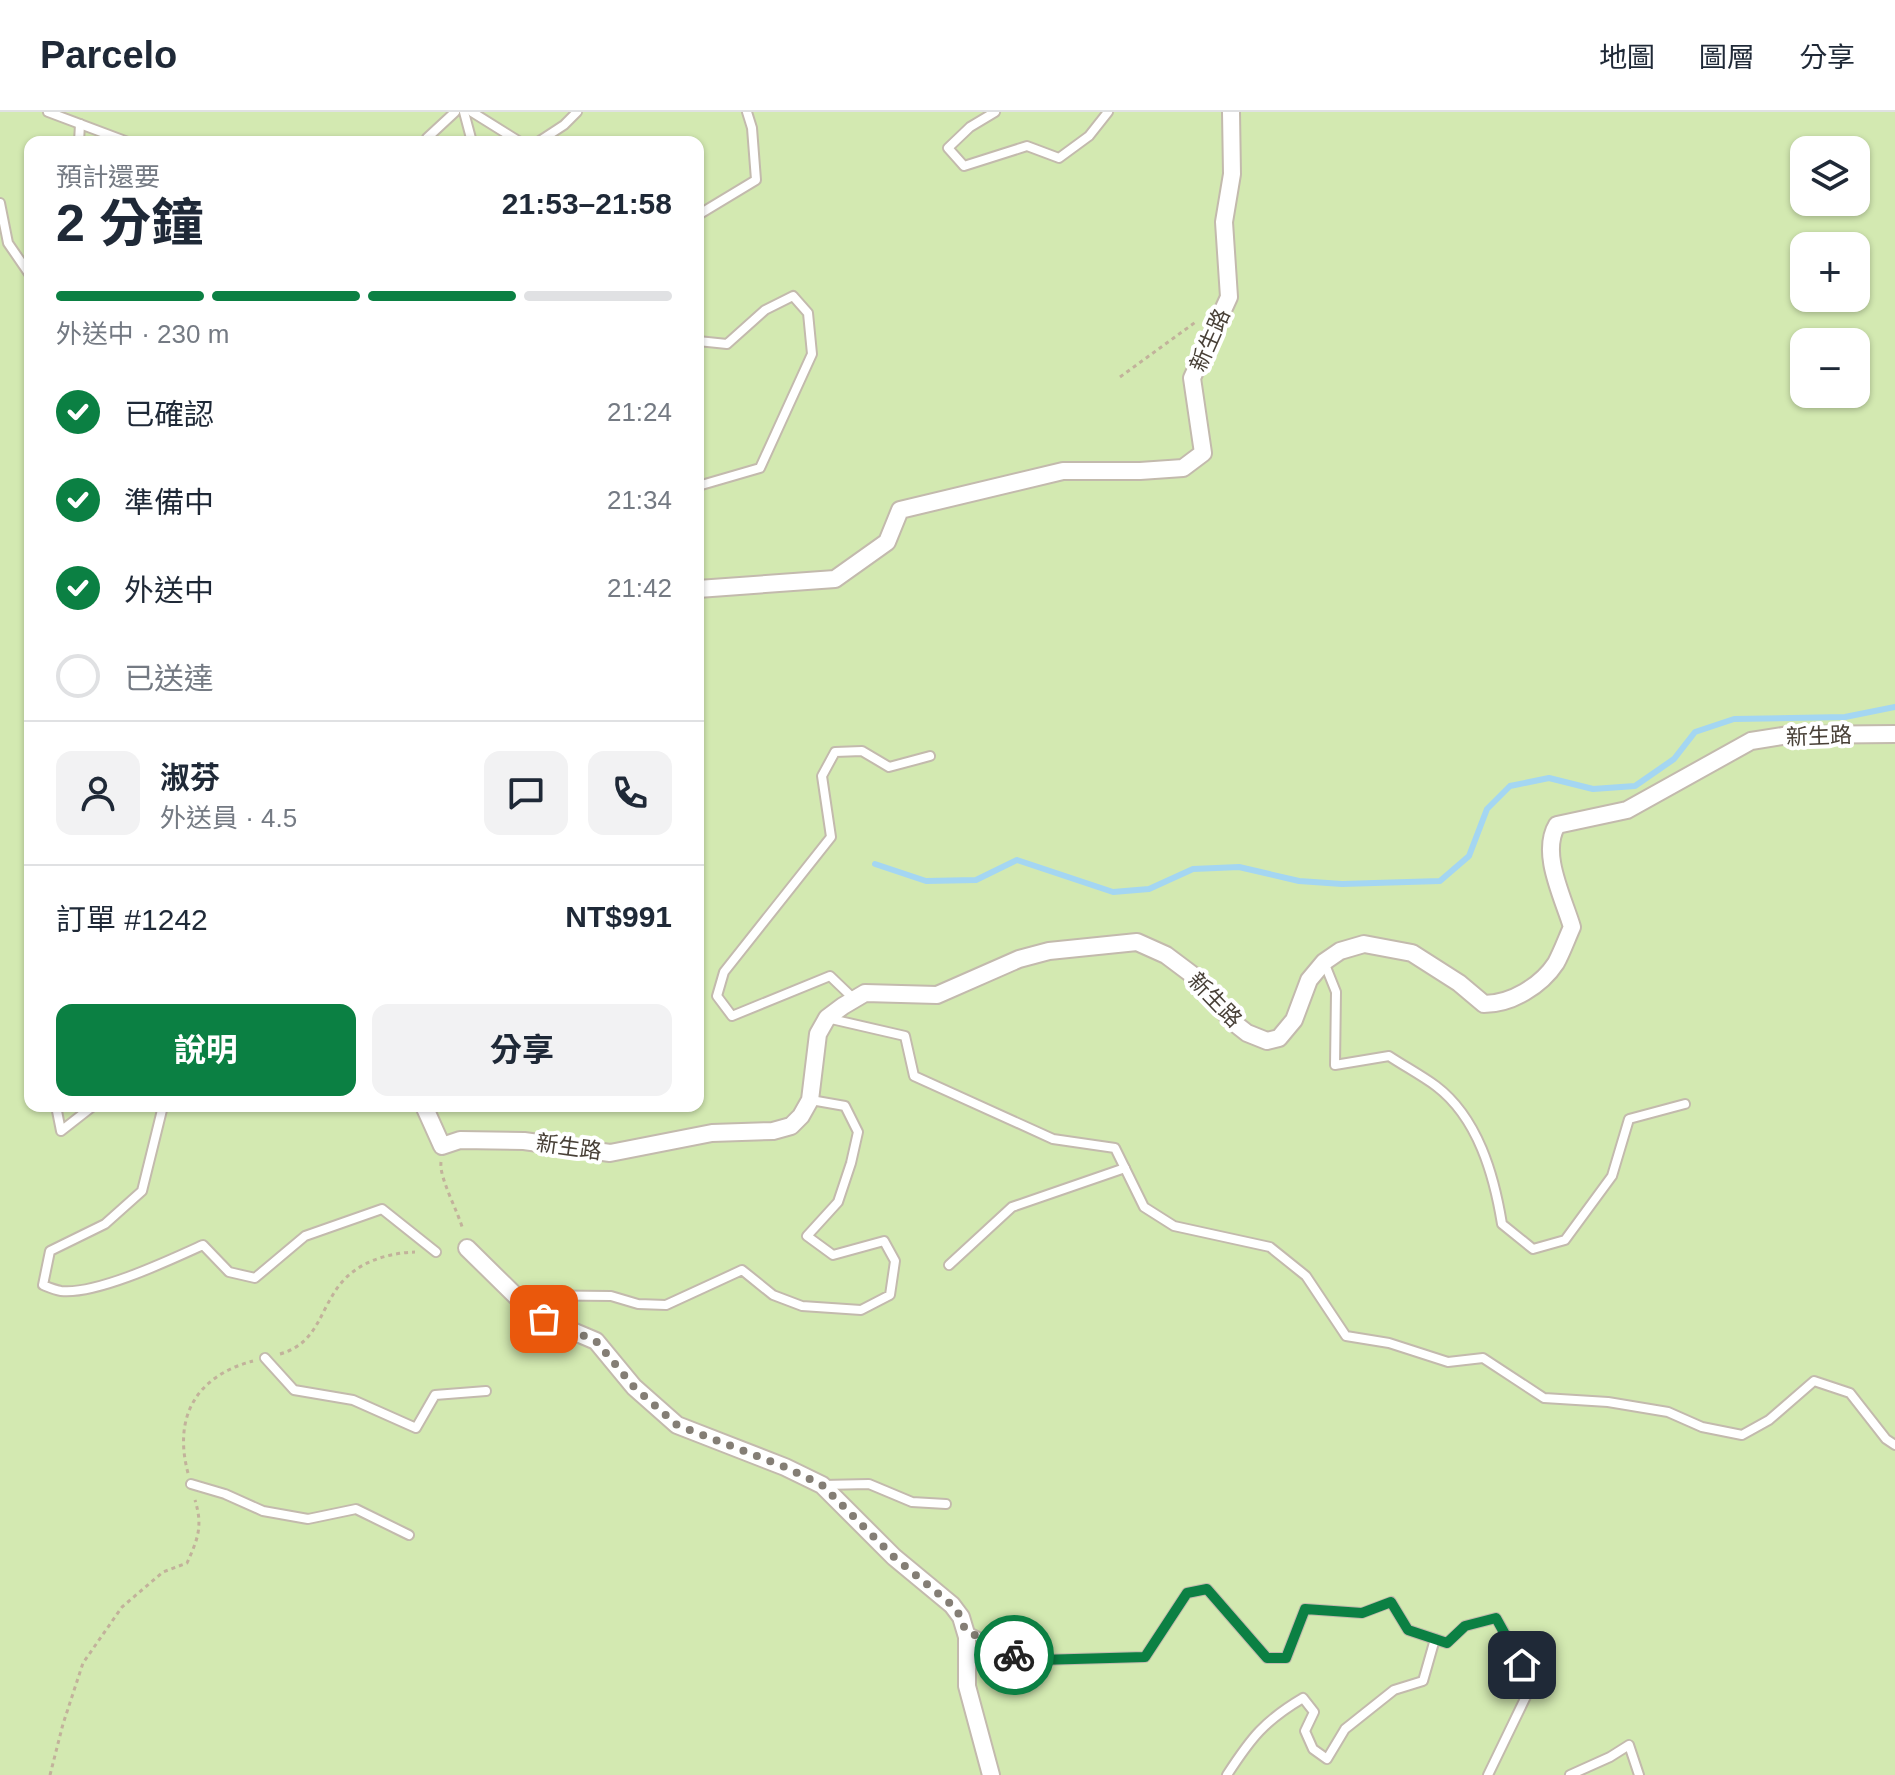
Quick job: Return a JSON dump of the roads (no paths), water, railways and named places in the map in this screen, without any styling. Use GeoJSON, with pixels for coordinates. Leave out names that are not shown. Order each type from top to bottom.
{"type":"FeatureCollection","features":[{"type":"Feature","properties":{"kind":"street","name":"新生路"},"geometry":{"type":"LineString","coordinates":[[704,589],[835,579],[887,542],[900,510],[1063,471],[1183,468],[1203,453],[1192,378],[1229,297],[1224,222],[1232,174],[1231,112]]}},
{"type":"Feature","properties":{"kind":"street","name":"新生路"},"geometry":{"type":"LineString","coordinates":[[827,1018],[865,993],[937,995],[1019,959],[1049,951],[1137,942],[1166,955],[1194,976],[1233,1022],[1247,1033],[1267,1041],[1279,1038],[1294,1020],[1309,980],[1324,962],[1340,951],[1364,944],[1412,953],[1459,983],[1484,1004],[1501,1004],[1533,987],[1555,964],[1572,927],[1551,855],[1552,834],[1557,825],[1627,810],[1751,741],[1789,735],[1895,734]]}},
{"type":"Feature","properties":{"kind":"street"},"geometry":{"type":"LineString","coordinates":[[810,1100],[818,1034],[827,1018]]}},
{"type":"Feature","properties":{"kind":"street","name":"新生路"},"geometry":{"type":"LineString","coordinates":[[427,1112],[442,1146],[460,1140],[524,1141],[610,1153],[712,1133],[782,1129],[791,1126],[801,1116],[810,1100]]}},
{"type":"Feature","properties":{"kind":"street"},"geometry":{"type":"LineString","coordinates":[[467,1248],[529,1309],[544,1319],[596,1341],[634,1387],[677,1425],[785,1467],[822,1485],[894,1557],[952,1605],[961,1617],[965,1630],[967,1686],[991,1775]]}},
{"type":"Feature","properties":{"kind":"lane"},"geometry":{"type":"LineString","coordinates":[[48,112],[112,136]]}},
{"type":"Feature","properties":{"kind":"lane"},"geometry":{"type":"LineString","coordinates":[[429,136],[455,112]]}},
{"type":"Feature","properties":{"kind":"lane"},"geometry":{"type":"LineString","coordinates":[[464,112],[470,136]]}},
{"type":"Feature","properties":{"kind":"lane"},"geometry":{"type":"LineString","coordinates":[[472,112],[510,136]]}},
{"type":"Feature","properties":{"kind":"lane"},"geometry":{"type":"LineString","coordinates":[[547,136],[577,112]]}},
{"type":"Feature","properties":{"kind":"lane"},"geometry":{"type":"LineString","coordinates":[[704,211],[756,180],[752,128],[747,112]]}},
{"type":"Feature","properties":{"kind":"lane"},"geometry":{"type":"LineString","coordinates":[[995,112],[970,127],[948,148],[964,166],[1027,146],[1059,158],[1089,136],[1108,112]]}},
{"type":"Feature","properties":{"kind":"lane"},"geometry":{"type":"LineString","coordinates":[[79,136],[80,124]]}},
{"type":"Feature","properties":{"kind":"lane"},"geometry":{"type":"LineString","coordinates":[[0,203],[8,243],[24,266]]}},
{"type":"Feature","properties":{"kind":"lane"},"geometry":{"type":"LineString","coordinates":[[704,342],[727,344],[765,310],[793,296],[808,313],[812,354],[760,468],[704,484]]}},
{"type":"Feature","properties":{"kind":"lane"},"geometry":{"type":"LineString","coordinates":[[855,999],[830,976],[732,1016],[717,996],[724,972],[831,837],[822,776],[835,752],[862,751],[889,767],[930,756]]}},
{"type":"Feature","properties":{"kind":"lane"},"geometry":{"type":"LineString","coordinates":[[1324,962],[1336,992],[1335,1065],[1389,1056],[1438,1087],[1467,1120],[1494,1180],[1502,1224],[1533,1249],[1565,1240],[1612,1176],[1629,1119],[1685,1104]]}},
{"type":"Feature","properties":{"kind":"lane"},"geometry":{"type":"LineString","coordinates":[[827,1018],[905,1036],[914,1076],[1053,1139],[1115,1148],[1144,1207],[1174,1226],[1270,1247],[1306,1276],[1346,1336],[1389,1343],[1448,1362],[1483,1358],[1544,1398],[1608,1402],[1668,1412],[1702,1427],[1742,1435],[1769,1420],[1814,1381],[1850,1393],[1886,1439],[1895,1445]]}},
{"type":"Feature","properties":{"kind":"lane"},"geometry":{"type":"LineString","coordinates":[[515,1295],[611,1296],[638,1304],[666,1305],[742,1270],[773,1295],[802,1306],[861,1310],[890,1295],[895,1261],[884,1241],[833,1255],[807,1236],[838,1202],[858,1132],[845,1106],[810,1100]]}},
{"type":"Feature","properties":{"kind":"lane"},"geometry":{"type":"LineString","coordinates":[[57,1112],[61,1131],[85,1112]]}},
{"type":"Feature","properties":{"kind":"lane"},"geometry":{"type":"LineString","coordinates":[[162,1112],[142,1191],[105,1224],[50,1251],[43,1285],[61,1291],[83,1289],[132,1276],[203,1245],[229,1272],[255,1278],[305,1236],[382,1209],[436,1252]]}},
{"type":"Feature","properties":{"kind":"lane"},"geometry":{"type":"LineString","coordinates":[[949,1265],[1012,1207],[1125,1168]]}},
{"type":"Feature","properties":{"kind":"lane"},"geometry":{"type":"LineString","coordinates":[[265,1358],[294,1390],[353,1400],[416,1428],[435,1395],[486,1391]]}},
{"type":"Feature","properties":{"kind":"lane"},"geometry":{"type":"LineString","coordinates":[[191,1484],[225,1494],[263,1511],[308,1519],[356,1509],[409,1535]]}},
{"type":"Feature","properties":{"kind":"lane"},"geometry":{"type":"LineString","coordinates":[[822,1485],[869,1484],[912,1502],[946,1504]]}},
{"type":"Feature","properties":{"kind":"lane"},"geometry":{"type":"LineString","coordinates":[[965,1630],[1030,1663],[1039,1660],[1145,1657],[1187,1593],[1207,1589],[1267,1658],[1286,1658],[1305,1609],[1362,1613],[1391,1602],[1408,1630],[1447,1643],[1465,1626],[1496,1618],[1533,1682],[1488,1775]]}},
{"type":"Feature","properties":{"kind":"lane"},"geometry":{"type":"LineString","coordinates":[[1227,1775],[1253,1735],[1283,1709],[1303,1698],[1314,1712],[1305,1731],[1313,1749],[1327,1759],[1345,1729],[1394,1690],[1423,1681],[1435,1639]]}},
{"type":"Feature","properties":{"kind":"lane"},"geometry":{"type":"LineString","coordinates":[[1570,1775],[1629,1745],[1639,1775]]}},
{"type":"Feature","properties":{"kind":"waterway"},"geometry":{"type":"LineString","coordinates":[[875,864],[926,881],[976,880],[1017,860],[1113,892],[1149,889],[1193,869],[1239,867],[1299,881],[1342,884],[1440,881],[1469,856],[1487,809],[1510,786],[1549,778],[1593,789],[1635,786],[1674,759],[1695,732],[1734,719],[1845,717],[1895,707]]}}]}
